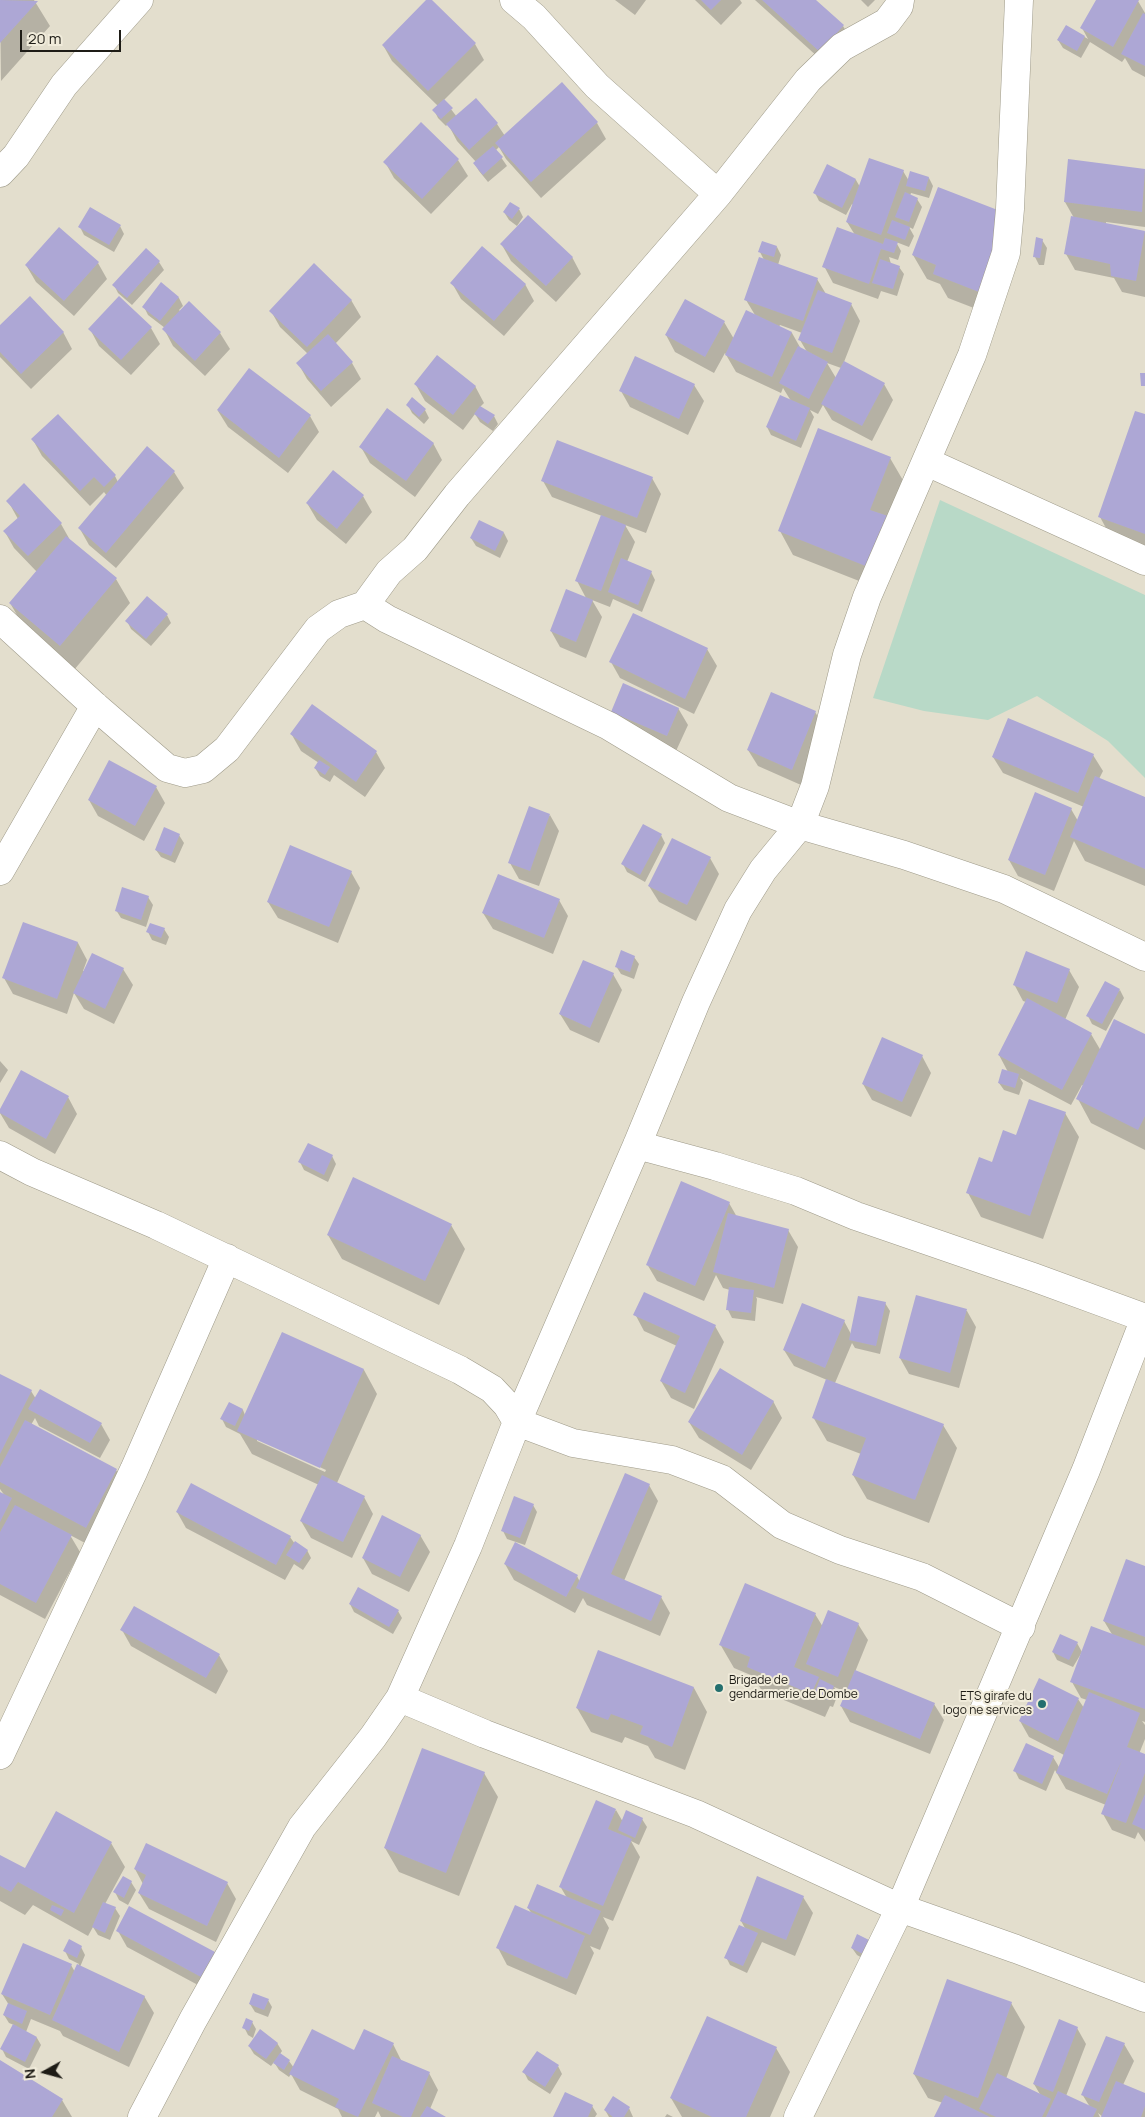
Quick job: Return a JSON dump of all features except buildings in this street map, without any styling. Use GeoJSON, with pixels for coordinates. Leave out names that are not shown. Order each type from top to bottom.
{"type":"FeatureCollection","features":[{"type":"Feature","properties":{"kind":"street"},"geometry":{"type":"LineString","coordinates":[[0,173],[16,156],[64,85],[139,0]]}},
{"type":"Feature","properties":{"kind":"street"},"geometry":{"type":"LineString","coordinates":[[514,0],[534,17],[597,86],[718,194]]}},
{"type":"Feature","properties":{"kind":"street"},"geometry":{"type":"LineString","coordinates":[[0,619],[95,706],[167,768],[185,773],[203,769],[227,748],[318,629],[339,614],[365,605],[388,572],[415,549],[457,495],[718,194],[808,80],[842,47],[887,22],[899,6],[900,0]]}},
{"type":"Feature","properties":{"kind":"street"},"geometry":{"type":"LineString","coordinates":[[142,2117],[192,2020],[302,1828],[373,1737],[400,1698],[468,1546],[517,1422],[637,1145],[696,1002],[738,910],[763,870],[800,825],[815,786],[847,655],[868,597],[928,462],[972,355],[1006,253],[1010,209],[1019,0]]}},
{"type":"Feature","properties":{"kind":"street"},"geometry":{"type":"LineString","coordinates":[[928,462],[1145,561]]}},
{"type":"Feature","properties":{"kind":"street"},"geometry":{"type":"LineString","coordinates":[[365,605],[387,619],[609,726],[729,798],[800,825],[904,855],[1004,889],[1145,957]]}},
{"type":"Feature","properties":{"kind":"street"},"geometry":{"type":"LineString","coordinates":[[0,871],[95,706]]}},
{"type":"Feature","properties":{"kind":"street"},"geometry":{"type":"LineString","coordinates":[[637,1145],[715,1166],[796,1191],[856,1216],[998,1264],[1145,1318],[1086,1470],[1021,1627],[900,1908],[798,2117]]}},
{"type":"Feature","properties":{"kind":"street"},"geometry":{"type":"LineString","coordinates":[[0,1156],[227,1258],[460,1370],[492,1389],[507,1405],[517,1422],[573,1443],[672,1460],[722,1479],[782,1525],[840,1550],[922,1577],[1021,1627]]}},
{"type":"Feature","properties":{"kind":"street"},"geometry":{"type":"LineString","coordinates":[[0,1755],[134,1470],[227,1258]]}},
{"type":"Feature","properties":{"kind":"street"},"geometry":{"type":"LineString","coordinates":[[400,1698],[485,1734],[696,1814],[900,1908],[1016,1949],[1145,1998]]}},
{"type":"Feature","properties":{"kind":"green space"},"geometry":{"type":"Polygon","coordinates":[[[940,500],[1145,595],[1145,778],[1108,741],[1037,696],[988,720],[924,711],[873,698],[940,500]]]}},
{"type":"Feature","properties":{"kind":"place","name":"Brigade de gendarmerie de Dombe"},"geometry":{"type":"Point","coordinates":[719,1688]}},
{"type":"Feature","properties":{"kind":"place","name":"ETS girafe du logo ne services"},"geometry":{"type":"Point","coordinates":[1042,1704]}}]}
